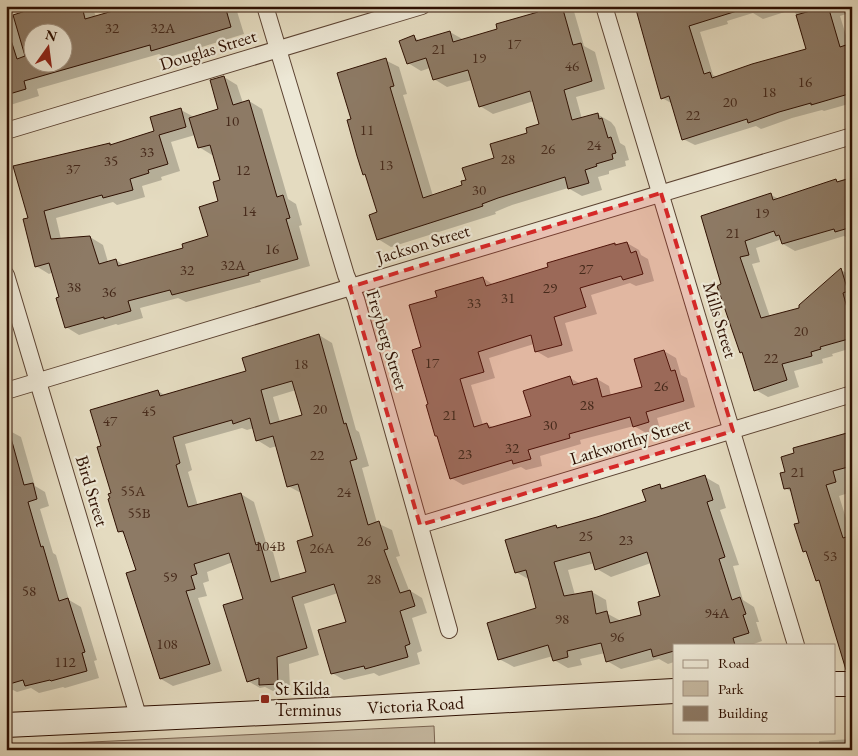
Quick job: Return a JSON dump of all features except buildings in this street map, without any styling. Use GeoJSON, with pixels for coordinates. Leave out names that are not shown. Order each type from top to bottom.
{"type":"FeatureCollection","features":[{"type":"Feature","properties":{"kind":"street","name":"Freyberg Street"},"geometry":{"type":"LineString","coordinates":[[265,6],[350,287],[356,299],[449,630]]}},
{"type":"Feature","properties":{"kind":"street","name":"Douglas Street"},"geometry":{"type":"LineString","coordinates":[[6,131],[422,6]]}},
{"type":"Feature","properties":{"kind":"street","name":"Mills Street"},"geometry":{"type":"LineString","coordinates":[[604,6],[796,644]]}},
{"type":"Feature","properties":{"kind":"street","name":"Jackson Street"},"geometry":{"type":"LineString","coordinates":[[6,391],[852,136]]}},
{"type":"Feature","properties":{"kind":"street","name":"Bird Street"},"geometry":{"type":"LineString","coordinates":[[6,275],[139,719]]}},
{"type":"Feature","properties":{"kind":"street","name":"Larkworthy Street"},"geometry":{"type":"LineString","coordinates":[[420,525],[852,394]]}},
{"type":"Feature","properties":{"kind":"street"},"geometry":{"type":"LineString","coordinates":[[836,684],[852,684]]}},
{"type":"Feature","properties":{"kind":"street","name":"Victoria Road"},"geometry":{"type":"LineString","coordinates":[[6,725],[376,708],[673,691]]}},
{"type":"Feature","properties":{"kind":"highlighted area"},"geometry":{"type":"Polygon","coordinates":[[[661,193],[733,431],[420,525],[350,287],[661,193]]]}},
{"type":"Feature","properties":{"kind":"green space"},"geometry":{"type":"Polygon","coordinates":[[[434,726],[435,750],[6,750],[6,746],[434,726]]]}},
{"type":"Feature","properties":{"kind":"place","name":"St Kilda Terminus"},"geometry":{"type":"Point","coordinates":[265,699]}}]}
